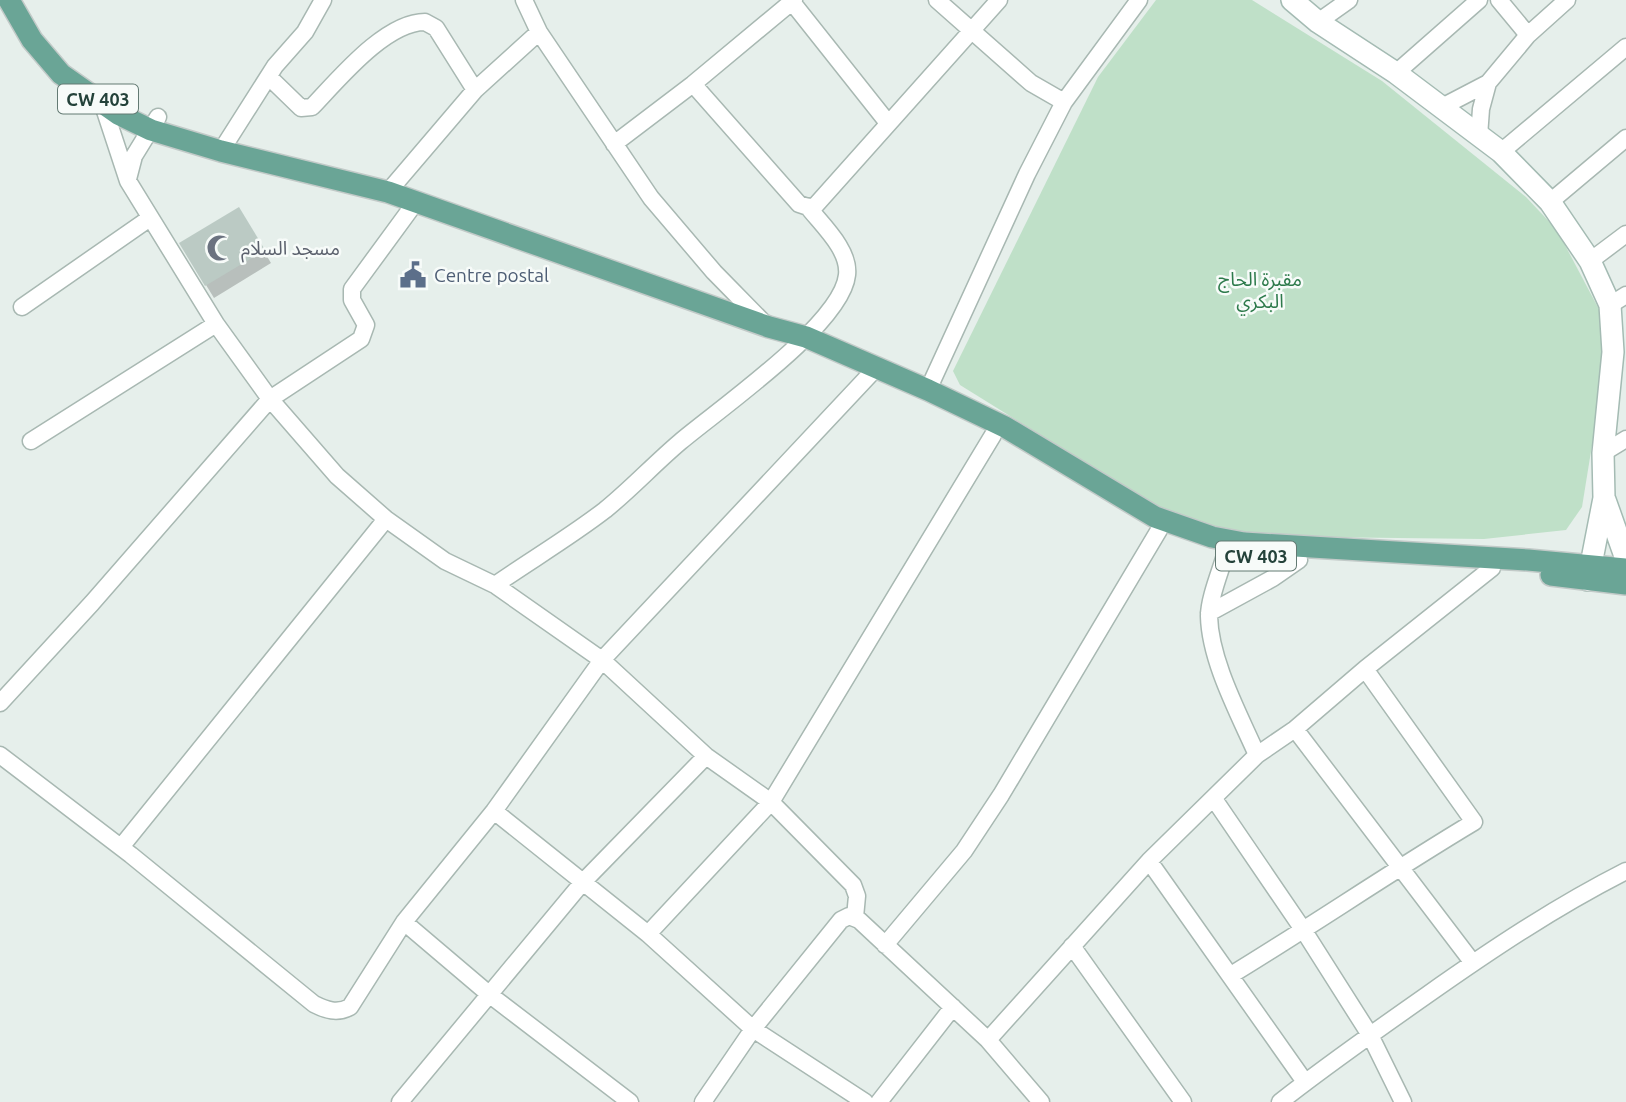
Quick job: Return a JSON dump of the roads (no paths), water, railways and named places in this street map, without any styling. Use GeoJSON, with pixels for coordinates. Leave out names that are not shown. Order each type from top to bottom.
{"type":"FeatureCollection","features":[{"type":"Feature","properties":{"kind":"main road","name":"CW 403"},"geometry":{"type":"LineString","coordinates":[[11,4],[32,40],[61,74],[99,94],[118,114],[155,123],[221,151],[388,192],[769,327],[806,337],[1005,427],[1155,517],[1212,537],[1244,543],[1528,559],[1626,584]]}},
{"type":"Feature","properties":{"kind":"main road","name":"CW 403"},"geometry":{"type":"LineString","coordinates":[[928,390],[993,435],[1122,513],[1159,530],[1226,552],[1299,561],[1589,573],[1626,569]]}},
{"type":"Feature","properties":{"kind":"street"},"geometry":{"type":"LineString","coordinates":[[221,151],[275,66],[305,32],[323,0]]}},
{"type":"Feature","properties":{"kind":"street"},"geometry":{"type":"LineString","coordinates":[[524,0],[539,32],[651,198],[714,272],[769,327]]}},
{"type":"Feature","properties":{"kind":"street"},"geometry":{"type":"LineString","coordinates":[[937,0],[1031,83],[1064,102]]}},
{"type":"Feature","properties":{"kind":"street"},"geometry":{"type":"LineString","coordinates":[[693,84],[799,204],[815,206],[999,0]]}},
{"type":"Feature","properties":{"kind":"street"},"geometry":{"type":"LineString","coordinates":[[928,390],[1027,174],[1064,102],[1139,0]]}},
{"type":"Feature","properties":{"kind":"street"},"geometry":{"type":"LineString","coordinates":[[1292,0],[1318,22],[1396,73],[1501,152],[1550,202],[1618,300],[1603,453],[1604,498],[1589,573]]}},
{"type":"Feature","properties":{"kind":"street"},"geometry":{"type":"LineString","coordinates":[[1318,22],[1349,0]]}},
{"type":"Feature","properties":{"kind":"street"},"geometry":{"type":"LineString","coordinates":[[1396,73],[1479,0]]}},
{"type":"Feature","properties":{"kind":"street"},"geometry":{"type":"LineString","coordinates":[[1499,0],[1528,35]]}},
{"type":"Feature","properties":{"kind":"street"},"geometry":{"type":"LineString","coordinates":[[1440,108],[1488,83],[1528,35],[1567,0]]}},
{"type":"Feature","properties":{"kind":"street"},"geometry":{"type":"LineString","coordinates":[[614,144],[693,84],[793,1],[888,123]]}},
{"type":"Feature","properties":{"kind":"street"},"geometry":{"type":"LineString","coordinates":[[269,77],[301,108],[307,109],[358,60],[387,37],[403,28],[425,22],[436,28],[475,90]]}},
{"type":"Feature","properties":{"kind":"street"},"geometry":{"type":"LineString","coordinates":[[388,192],[475,90],[539,32]]}},
{"type":"Feature","properties":{"kind":"street"},"geometry":{"type":"LineString","coordinates":[[1501,152],[1626,47]]}},
{"type":"Feature","properties":{"kind":"street"},"geometry":{"type":"LineString","coordinates":[[1479,136],[1481,109],[1488,83]]}},
{"type":"Feature","properties":{"kind":"street"},"geometry":{"type":"LineString","coordinates":[[99,94],[128,181],[216,324],[270,399],[337,476],[386,519],[445,561],[495,585],[602,660],[706,756],[771,802],[853,885],[857,896],[855,917]]}},
{"type":"Feature","properties":{"kind":"street"},"geometry":{"type":"LineString","coordinates":[[128,181],[134,156],[155,123]]}},
{"type":"Feature","properties":{"kind":"street"},"geometry":{"type":"LineString","coordinates":[[1550,202],[1626,138]]}},
{"type":"Feature","properties":{"kind":"street"},"geometry":{"type":"LineString","coordinates":[[0,703],[92,603],[270,399],[361,339],[366,325],[352,300],[352,289],[415,203]]}},
{"type":"Feature","properties":{"kind":"street"},"geometry":{"type":"LineString","coordinates":[[495,585],[605,510],[660,459],[775,367],[838,300],[848,274],[845,260],[840,248],[808,207]]}},
{"type":"Feature","properties":{"kind":"street"},"geometry":{"type":"LineString","coordinates":[[22,307],[150,218]]}},
{"type":"Feature","properties":{"kind":"street"},"geometry":{"type":"LineString","coordinates":[[1590,261],[1626,234]]}},
{"type":"Feature","properties":{"kind":"street"},"geometry":{"type":"LineString","coordinates":[[31,441],[216,324]]}},
{"type":"Feature","properties":{"kind":"street"},"geometry":{"type":"LineString","coordinates":[[0,755],[121,847],[314,1004],[327,1009],[343,1010],[350,1007],[404,922],[494,811],[602,660],[877,367]]}},
{"type":"Feature","properties":{"kind":"street"},"geometry":{"type":"LineString","coordinates":[[648,934],[771,802],[993,435]]}},
{"type":"Feature","properties":{"kind":"street"},"geometry":{"type":"LineString","coordinates":[[1603,453],[1626,439]]}},
{"type":"Feature","properties":{"kind":"street"},"geometry":{"type":"LineString","coordinates":[[1604,498],[1621,530],[1626,559]]}},
{"type":"Feature","properties":{"kind":"street"},"geometry":{"type":"LineString","coordinates":[[121,847],[386,519]]}},
{"type":"Feature","properties":{"kind":"street"},"geometry":{"type":"LineString","coordinates":[[884,945],[964,851],[1001,795],[1159,530]]}},
{"type":"Feature","properties":{"kind":"street"},"geometry":{"type":"LineString","coordinates":[[1226,552],[1209,613],[1217,657],[1257,755]]}},
{"type":"Feature","properties":{"kind":"street"},"geometry":{"type":"LineString","coordinates":[[1209,613],[1299,561]]}},
{"type":"Feature","properties":{"kind":"street"},"geometry":{"type":"LineString","coordinates":[[988,1040],[1149,860],[1257,755],[1295,729],[1365,669],[1492,568]]}},
{"type":"Feature","properties":{"kind":"street"},"geometry":{"type":"LineString","coordinates":[[1231,975],[1304,931],[1398,867],[1474,822],[1365,669]]}},
{"type":"Feature","properties":{"kind":"street"},"geometry":{"type":"LineString","coordinates":[[1295,729],[1473,963]]}},
{"type":"Feature","properties":{"kind":"street"},"geometry":{"type":"LineString","coordinates":[[400,1102],[582,883],[706,756]]}},
{"type":"Feature","properties":{"kind":"street"},"geometry":{"type":"LineString","coordinates":[[1214,799],[1304,931],[1370,1035],[1403,1102]]}},
{"type":"Feature","properties":{"kind":"street"},"geometry":{"type":"LineString","coordinates":[[494,811],[648,934],[753,1028],[865,1102]]}},
{"type":"Feature","properties":{"kind":"street"},"geometry":{"type":"LineString","coordinates":[[1149,860],[1305,1083]]}},
{"type":"Feature","properties":{"kind":"street"},"geometry":{"type":"LineString","coordinates":[[1280,1102],[1370,1035],[1525,927],[1580,894],[1626,871]]}},
{"type":"Feature","properties":{"kind":"street"},"geometry":{"type":"LineString","coordinates":[[703,1102],[753,1028],[841,920],[849,916],[855,917],[988,1040],[1041,1102]]}},
{"type":"Feature","properties":{"kind":"street"},"geometry":{"type":"LineString","coordinates":[[404,922],[490,995],[630,1102]]}},
{"type":"Feature","properties":{"kind":"street"},"geometry":{"type":"LineString","coordinates":[[1072,946],[1183,1102]]}},
{"type":"Feature","properties":{"kind":"street"},"geometry":{"type":"LineString","coordinates":[[879,1102],[953,1007]]}},
{"type":"Feature","properties":{"kind":"place","name":"مسجد السلام"},"geometry":{"type":"Point","coordinates":[220,248]}},
{"type":"Feature","properties":{"kind":"place","name":"Centre postal"},"geometry":{"type":"Point","coordinates":[413,275]}},
{"type":"Feature","properties":{"kind":"park label","name":"مقبرة الحاج البكري"},"geometry":{"type":"Point","coordinates":[1260,290]}}]}
